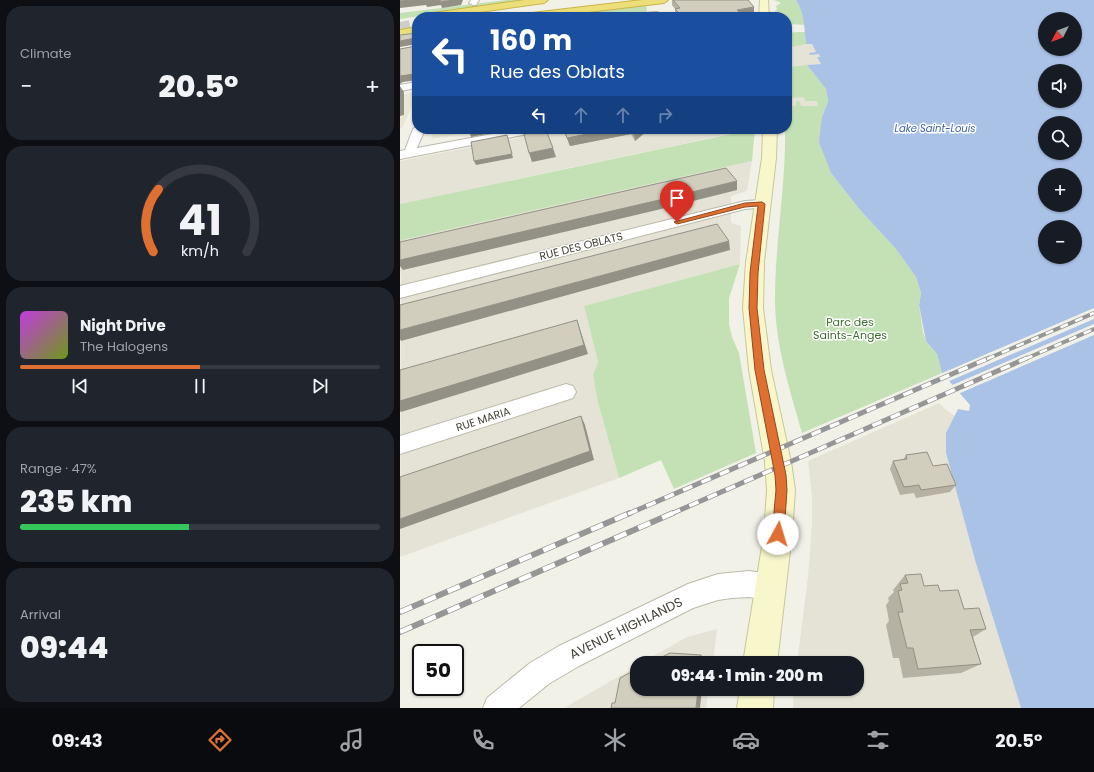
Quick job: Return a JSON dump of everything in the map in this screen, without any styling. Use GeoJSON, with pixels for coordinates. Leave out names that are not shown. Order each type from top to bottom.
{"type":"FeatureCollection","features":[{"type":"Feature","properties":{"kind":"highway"},"geometry":{"type":"LineString","coordinates":[[461,12],[545,0]]}},
{"type":"Feature","properties":{"kind":"highway"},"geometry":{"type":"LineString","coordinates":[[485,12],[548,0]]}},
{"type":"Feature","properties":{"kind":"highway"},"geometry":{"type":"LineString","coordinates":[[567,12],[655,2]]}},
{"type":"Feature","properties":{"kind":"highway"},"geometry":{"type":"LineString","coordinates":[[400,29],[412,28]]}},
{"type":"Feature","properties":{"kind":"highway"},"geometry":{"type":"LineString","coordinates":[[400,33],[412,31]]}},
{"type":"Feature","properties":{"kind":"main road"},"geometry":{"type":"LineString","coordinates":[[764,0],[764,12]]}},
{"type":"Feature","properties":{"kind":"main road"},"geometry":{"type":"LineString","coordinates":[[761,656],[778,534],[781,490],[778,462],[760,370],[753,313],[754,273],[769,158],[770,134]]}},
{"type":"Feature","properties":{"kind":"main road"},"geometry":{"type":"LineString","coordinates":[[755,708],[756,696]]}},
{"type":"Feature","properties":{"kind":"street"},"geometry":{"type":"LineString","coordinates":[[655,2],[656,12]]}},
{"type":"Feature","properties":{"kind":"street"},"geometry":{"type":"LineString","coordinates":[[400,88],[412,87]]}},
{"type":"Feature","properties":{"kind":"street"},"geometry":{"type":"LineString","coordinates":[[405,154],[412,145],[417,134]]}},
{"type":"Feature","properties":{"kind":"street"},"geometry":{"type":"LineString","coordinates":[[405,154],[511,134]]}},
{"type":"Feature","properties":{"kind":"street","name":"RUE DES OBLATS"},"geometry":{"type":"LineString","coordinates":[[400,292],[745,205],[762,204]]}},
{"type":"Feature","properties":{"kind":"street","name":"RUE MARIA"},"geometry":{"type":"LineString","coordinates":[[400,445],[566,392]]}},
{"type":"Feature","properties":{"kind":"street","name":"AVENUE HIGHLANDS"},"geometry":{"type":"LineString","coordinates":[[497,708],[540,673],[569,656],[688,597],[718,587],[732,585],[749,584],[770,587]]}},
{"type":"Feature","properties":{"kind":"shaded area"},"geometry":{"type":"Polygon","coordinates":[[[792,38],[806,39],[806,44],[812,44],[816,53],[819,54],[820,57],[817,57],[821,64],[792,67],[792,38]]]}},
{"type":"Feature","properties":{"kind":"shaded area"},"geometry":{"type":"Polygon","coordinates":[[[821,83],[822,117],[792,113],[792,86],[821,83]]]}},
{"type":"Feature","properties":{"kind":"shaded area"},"geometry":{"type":"Polygon","coordinates":[[[412,93],[412,107],[402,128],[400,129],[400,95],[412,93]]]}},
{"type":"Feature","properties":{"kind":"shaded area"},"geometry":{"type":"Polygon","coordinates":[[[433,134],[460,134],[431,139],[433,134]]]}},
{"type":"Feature","properties":{"kind":"shaded area"},"geometry":{"type":"Polygon","coordinates":[[[517,134],[729,134],[400,204],[400,161],[518,138],[517,134]]]}},
{"type":"Feature","properties":{"kind":"shaded area"},"geometry":{"type":"Polygon","coordinates":[[[752,161],[747,191],[731,196],[731,223],[741,226],[740,264],[584,306],[598,362],[593,376],[597,399],[619,478],[400,557],[401,240],[752,161]]]}},
{"type":"Feature","properties":{"kind":"shaded area"},"geometry":{"type":"Polygon","coordinates":[[[939,403],[955,416],[946,433],[946,453],[975,560],[1021,708],[793,708],[794,696],[864,696],[864,656],[798,656],[808,577],[812,525],[812,497],[808,461],[939,403]]]}},
{"type":"Feature","properties":{"kind":"shaded area"},"geometry":{"type":"Polygon","coordinates":[[[717,629],[714,656],[653,656],[687,637],[717,629]]]}},
{"type":"Feature","properties":{"kind":"shaded area"},"geometry":{"type":"Polygon","coordinates":[[[630,670],[630,696],[708,696],[706,708],[564,708],[630,670]]]}},
{"type":"Feature","properties":{"kind":"green space"},"geometry":{"type":"Polygon","coordinates":[[[506,0],[526,0],[446,12],[412,12],[412,17],[400,19],[400,13],[506,0]]]}},
{"type":"Feature","properties":{"kind":"green space"},"geometry":{"type":"Polygon","coordinates":[[[774,0],[796,0],[801,8],[805,25],[792,24],[792,12],[775,12],[777,10],[776,6],[781,3],[774,0]]]}},
{"type":"Feature","properties":{"kind":"green space"},"geometry":{"type":"Polygon","coordinates":[[[646,5],[647,10],[646,12],[585,12],[646,5]]]}},
{"type":"Feature","properties":{"kind":"green space"},"geometry":{"type":"Polygon","coordinates":[[[805,32],[806,44],[792,47],[792,33],[805,32]]]}},
{"type":"Feature","properties":{"kind":"green space","name":"Parc des Saints-Anges"},"geometry":{"type":"Polygon","coordinates":[[[807,65],[826,89],[828,101],[822,117],[831,173],[860,210],[896,249],[916,277],[921,293],[919,305],[923,332],[926,341],[937,354],[942,373],[802,433],[780,350],[776,316],[775,278],[784,172],[785,134],[792,134],[792,106],[796,106],[796,101],[799,101],[801,106],[818,106],[817,101],[805,101],[804,97],[792,98],[792,66],[807,65]]]}},
{"type":"Feature","properties":{"kind":"green space"},"geometry":{"type":"Polygon","coordinates":[[[731,134],[755,134],[752,161],[402,240],[400,278],[400,204],[731,134]]]}},
{"type":"Feature","properties":{"kind":"green space"},"geometry":{"type":"Polygon","coordinates":[[[740,264],[729,298],[729,324],[732,337],[739,353],[756,453],[674,489],[661,460],[619,478],[597,399],[593,375],[598,362],[584,306],[740,264]]]}},
{"type":"Feature","properties":{"kind":"water","name":"Lake Saint-Louis"},"geometry":{"type":"Polygon","coordinates":[[[796,0],[1094,0],[1094,708],[1021,708],[975,560],[946,453],[946,433],[958,409],[969,411],[970,405],[942,373],[937,354],[926,341],[919,305],[921,293],[916,277],[896,249],[860,210],[831,173],[819,142],[822,117],[828,101],[826,89],[807,65],[821,64],[817,57],[820,57],[819,54],[810,55],[809,53],[816,52],[812,44],[806,44],[804,21],[796,0]]]}},
{"type":"Feature","properties":{"kind":"pier"},"geometry":{"type":"Polygon","coordinates":[[[1094,308],[1094,319],[947,382],[940,374],[1094,308]]]}},
{"type":"Feature","properties":{"kind":"pier"},"geometry":{"type":"Polygon","coordinates":[[[1094,324],[1094,335],[958,394],[950,386],[1094,324]]]}},
{"type":"Feature","properties":{"kind":"building"},"geometry":{"type":"Polygon","coordinates":[[[440,0],[455,0],[440,2],[440,0]]]}},
{"type":"Feature","properties":{"kind":"building"},"geometry":{"type":"Polygon","coordinates":[[[673,0],[748,0],[754,7],[737,10],[739,12],[678,12],[675,9],[680,8],[673,0]]]}},
{"type":"Feature","properties":{"kind":"building"},"geometry":{"type":"Polygon","coordinates":[[[412,34],[412,39],[400,41],[400,35],[412,34]]]}},
{"type":"Feature","properties":{"kind":"building"},"geometry":{"type":"Polygon","coordinates":[[[412,47],[412,74],[400,76],[400,49],[412,47]]]}},
{"type":"Feature","properties":{"kind":"building"},"geometry":{"type":"Polygon","coordinates":[[[524,134],[548,134],[553,148],[529,153],[524,134]]]}},
{"type":"Feature","properties":{"kind":"building"},"geometry":{"type":"Polygon","coordinates":[[[566,134],[587,134],[567,138],[566,134]]]}},
{"type":"Feature","properties":{"kind":"building"},"geometry":{"type":"Polygon","coordinates":[[[507,135],[512,154],[474,161],[471,142],[507,135]]]}},
{"type":"Feature","properties":{"kind":"building"},"geometry":{"type":"Polygon","coordinates":[[[726,168],[737,181],[400,260],[400,242],[726,168]]]}},
{"type":"Feature","properties":{"kind":"building"},"geometry":{"type":"Polygon","coordinates":[[[717,224],[729,241],[400,330],[400,305],[717,224]]]}},
{"type":"Feature","properties":{"kind":"building"},"geometry":{"type":"Polygon","coordinates":[[[577,320],[584,345],[400,401],[400,370],[577,320]]]}},
{"type":"Feature","properties":{"kind":"building"},"geometry":{"type":"Polygon","coordinates":[[[581,416],[590,451],[400,519],[400,477],[581,416]]]}},
{"type":"Feature","properties":{"kind":"building"},"geometry":{"type":"Polygon","coordinates":[[[927,452],[933,466],[947,464],[956,485],[921,490],[919,485],[904,487],[893,461],[907,459],[906,455],[927,452]]]}},
{"type":"Feature","properties":{"kind":"building"},"geometry":{"type":"Polygon","coordinates":[[[921,574],[924,586],[938,585],[940,591],[958,590],[964,609],[979,608],[986,629],[970,630],[981,664],[918,669],[913,648],[907,648],[898,612],[903,612],[898,591],[902,590],[900,584],[908,583],[905,575],[921,574]]]}},
{"type":"Feature","properties":{"kind":"building"},"geometry":{"type":"Polygon","coordinates":[[[670,653],[701,655],[701,656],[664,656],[670,653]]]}},
{"type":"Feature","properties":{"kind":"building"},"geometry":{"type":"Polygon","coordinates":[[[630,673],[630,696],[697,696],[696,708],[611,708],[612,703],[615,703],[620,678],[630,673]]]}},
{"type":"Feature","properties":{"kind":"tunnel"},"geometry":{"type":"LineString","coordinates":[[400,27],[412,25]]}},
{"type":"Feature","properties":{"kind":"railway"},"geometry":{"type":"LineString","coordinates":[[987,359],[1094,313]]}},
{"type":"Feature","properties":{"kind":"railway"},"geometry":{"type":"LineString","coordinates":[[1025,359],[1094,329]]}},
{"type":"Feature","properties":{"kind":"railway"},"geometry":{"type":"LineString","coordinates":[[628,514],[989,358]]}},
{"type":"Feature","properties":{"kind":"railway"},"geometry":{"type":"LineString","coordinates":[[671,514],[1027,358]]}},
{"type":"Feature","properties":{"kind":"railway"},"geometry":{"type":"LineString","coordinates":[[400,612],[630,513]]}},
{"type":"Feature","properties":{"kind":"railway"},"geometry":{"type":"LineString","coordinates":[[400,632],[673,513]]}},
{"type":"Feature","properties":{"kind":"route"},"geometry":{"type":"LineString","coordinates":[[677,222],[745,205],[762,204],[754,273],[753,308],[760,370],[780,475],[781,490],[778,534]]}}]}
